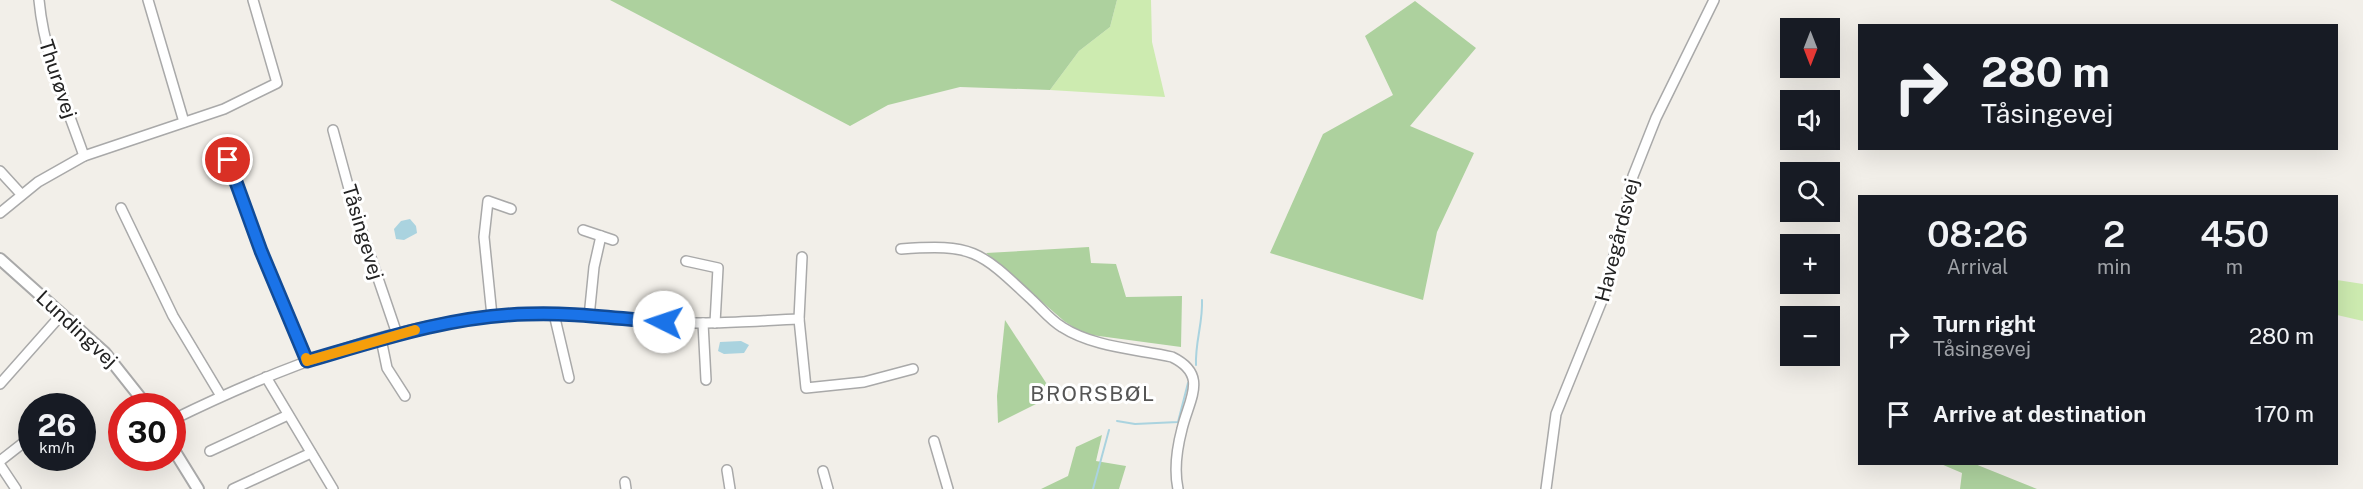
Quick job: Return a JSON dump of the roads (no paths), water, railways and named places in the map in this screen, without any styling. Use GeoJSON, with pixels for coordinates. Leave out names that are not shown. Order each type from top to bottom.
{"type":"FeatureCollection","features":[{"type":"Feature","properties":{"kind":"street","name":"Thurøvej"},"geometry":{"type":"LineString","coordinates":[[39,0],[42,28],[50,59],[84,156]]}},
{"type":"Feature","properties":{"kind":"street"},"geometry":{"type":"LineString","coordinates":[[148,0],[184,122]]}},
{"type":"Feature","properties":{"kind":"street"},"geometry":{"type":"LineString","coordinates":[[0,213],[21,194],[55,170],[84,156],[224,109],[277,82],[253,0]]}},
{"type":"Feature","properties":{"kind":"street","name":"Havegårdsvej"},"geometry":{"type":"LineString","coordinates":[[1546,489],[1556,414],[1605,293],[1633,176],[1656,118],[1714,0]]}},
{"type":"Feature","properties":{"kind":"street","name":"Tåsingevej"},"geometry":{"type":"LineString","coordinates":[[333,130],[355,211],[397,334]]}},
{"type":"Feature","properties":{"kind":"street"},"geometry":{"type":"LineString","coordinates":[[228,160],[261,251],[307,361]]}},
{"type":"Feature","properties":{"kind":"street"},"geometry":{"type":"LineString","coordinates":[[0,171],[21,194]]}},
{"type":"Feature","properties":{"kind":"street"},"geometry":{"type":"LineString","coordinates":[[492,316],[484,237],[488,201],[511,209]]}},
{"type":"Feature","properties":{"kind":"street"},"geometry":{"type":"LineString","coordinates":[[121,208],[173,316],[221,396]]}},
{"type":"Feature","properties":{"kind":"street"},"geometry":{"type":"LineString","coordinates":[[584,230],[613,240]]}},
{"type":"Feature","properties":{"kind":"street"},"geometry":{"type":"LineString","coordinates":[[589,317],[594,267],[601,236]]}},
{"type":"Feature","properties":{"kind":"street"},"geometry":{"type":"LineString","coordinates":[[901,249],[945,246],[971,252],[993,263],[1060,326],[1082,339],[1172,357],[1184,362],[1192,372],[1195,386],[1179,445],[1176,477],[1178,489]]}},
{"type":"Feature","properties":{"kind":"street"},"geometry":{"type":"LineString","coordinates":[[802,257],[799,319],[806,388],[864,382],[913,369]]}},
{"type":"Feature","properties":{"kind":"street","name":"Lundingvej"},"geometry":{"type":"LineString","coordinates":[[0,259],[111,359],[137,393]]}},
{"type":"Feature","properties":{"kind":"street"},"geometry":{"type":"LineString","coordinates":[[686,261],[718,268],[715,323]]}},
{"type":"Feature","properties":{"kind":"street"},"geometry":{"type":"LineString","coordinates":[[0,384],[62,314]]}},
{"type":"Feature","properties":{"kind":"street"},"geometry":{"type":"LineString","coordinates":[[186,413],[221,396],[307,361],[397,334],[444,323],[492,316],[554,314],[703,323],[799,319]]}},
{"type":"Feature","properties":{"kind":"street"},"geometry":{"type":"LineString","coordinates":[[554,314],[569,378]]}},
{"type":"Feature","properties":{"kind":"street"},"geometry":{"type":"LineString","coordinates":[[703,323],[706,380]]}},
{"type":"Feature","properties":{"kind":"street"},"geometry":{"type":"LineString","coordinates":[[381,339],[387,368],[405,396]]}},
{"type":"Feature","properties":{"kind":"street"},"geometry":{"type":"LineString","coordinates":[[266,377],[333,489]]}},
{"type":"Feature","properties":{"kind":"street"},"geometry":{"type":"LineString","coordinates":[[210,451],[288,415]]}},
{"type":"Feature","properties":{"kind":"street"},"geometry":{"type":"LineString","coordinates":[[934,441],[948,489]]}},
{"type":"Feature","properties":{"kind":"street"},"geometry":{"type":"LineString","coordinates":[[16,489],[0,463],[18,448]]}},
{"type":"Feature","properties":{"kind":"street"},"geometry":{"type":"LineString","coordinates":[[233,489],[311,453]]}},
{"type":"Feature","properties":{"kind":"street"},"geometry":{"type":"LineString","coordinates":[[186,470],[198,489]]}},
{"type":"Feature","properties":{"kind":"street"},"geometry":{"type":"LineString","coordinates":[[727,470],[730,489]]}},
{"type":"Feature","properties":{"kind":"street"},"geometry":{"type":"LineString","coordinates":[[823,471],[828,489]]}},
{"type":"Feature","properties":{"kind":"water"},"geometry":{"type":"Polygon","coordinates":[[[410,219],[416,226],[417,233],[404,240],[396,239],[394,229],[401,221],[410,219]]]}},
{"type":"Feature","properties":{"kind":"water"},"geometry":{"type":"Polygon","coordinates":[[[741,341],[749,345],[744,353],[724,354],[718,351],[720,342],[741,341]]]}},
{"type":"Feature","properties":{"kind":"waterway"},"geometry":{"type":"LineString","coordinates":[[1196,365],[1202,300]]}},
{"type":"Feature","properties":{"kind":"waterway"},"geometry":{"type":"LineString","coordinates":[[1117,421],[1135,424],[1178,422],[1188,383]]}},
{"type":"Feature","properties":{"kind":"waterway"},"geometry":{"type":"LineString","coordinates":[[1093,489],[1109,430]]}},
{"type":"Feature","properties":{"kind":"district","name":"BRORSBØL"},"geometry":{"type":"Point","coordinates":[1093,394]}}]}
